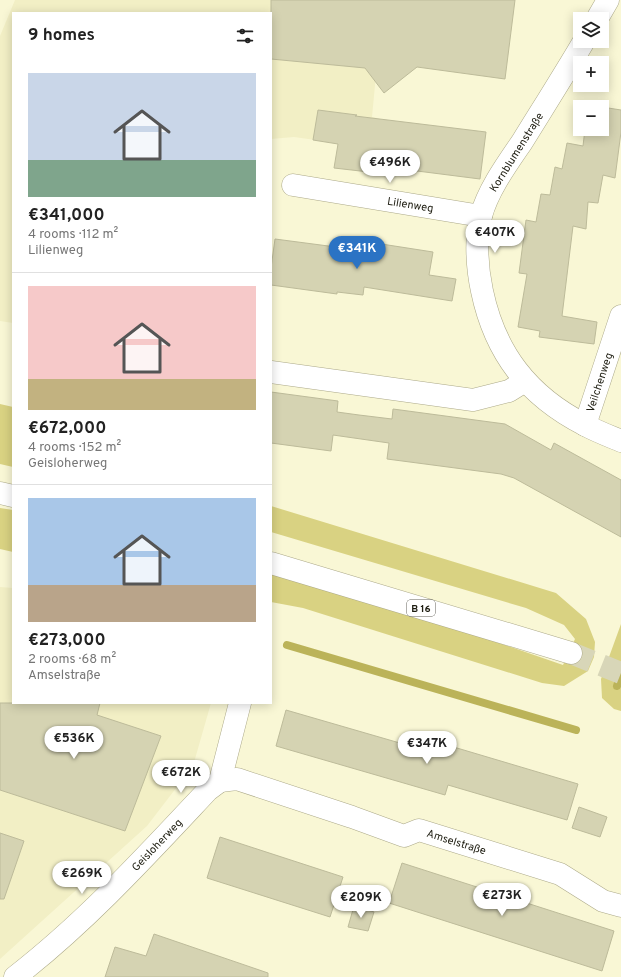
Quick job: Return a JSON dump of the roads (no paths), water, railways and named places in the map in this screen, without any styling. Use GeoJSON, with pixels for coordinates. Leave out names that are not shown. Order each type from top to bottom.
{"type":"FeatureCollection","features":[{"type":"Feature","properties":{"kind":"street"},"geometry":{"type":"LineString","coordinates":[[600,12],[608,0]]}},
{"type":"Feature","properties":{"kind":"street","name":"Kornblumenstraße"},"geometry":{"type":"LineString","coordinates":[[580,48],[494,186],[481,216],[477,249],[479,278],[486,311],[497,340],[514,368],[556,408],[585,425],[621,441]]}},
{"type":"Feature","properties":{"kind":"street","name":"Lilienweg"},"geometry":{"type":"LineString","coordinates":[[293,185],[481,216]]}},
{"type":"Feature","properties":{"kind":"street","name":"Veilchenweg"},"geometry":{"type":"LineString","coordinates":[[585,425],[621,316]]}},
{"type":"Feature","properties":{"kind":"street"},"geometry":{"type":"LineString","coordinates":[[272,372],[473,400],[509,391],[526,381]]}},
{"type":"Feature","properties":{"kind":"street"},"geometry":{"type":"LineString","coordinates":[[0,493],[12,496]]}},
{"type":"Feature","properties":{"kind":"street","name":"B 16"},"geometry":{"type":"LineString","coordinates":[[272,563],[571,653]]}},
{"type":"Feature","properties":{"kind":"street"},"geometry":{"type":"LineString","coordinates":[[220,780],[240,704]]}},
{"type":"Feature","properties":{"kind":"street","name":"Amselstraße"},"geometry":{"type":"LineString","coordinates":[[220,780],[237,779],[404,836],[419,830],[520,860],[560,874],[603,901],[621,906]]}},
{"type":"Feature","properties":{"kind":"street","name":"Geisloherweg"},"geometry":{"type":"LineString","coordinates":[[15,977],[52,947],[102,900],[208,790],[220,780]]}},
{"type":"Feature","properties":{"kind":"waterway"},"geometry":{"type":"LineString","coordinates":[[287,645],[576,730]]}},
{"type":"Feature","properties":{"kind":"waterway"},"geometry":{"type":"LineString","coordinates":[[617,686],[621,674]]}},
{"type":"Feature","properties":{"kind":"tunnel"},"geometry":{"type":"LineString","coordinates":[[571,653],[621,673]]}}]}
